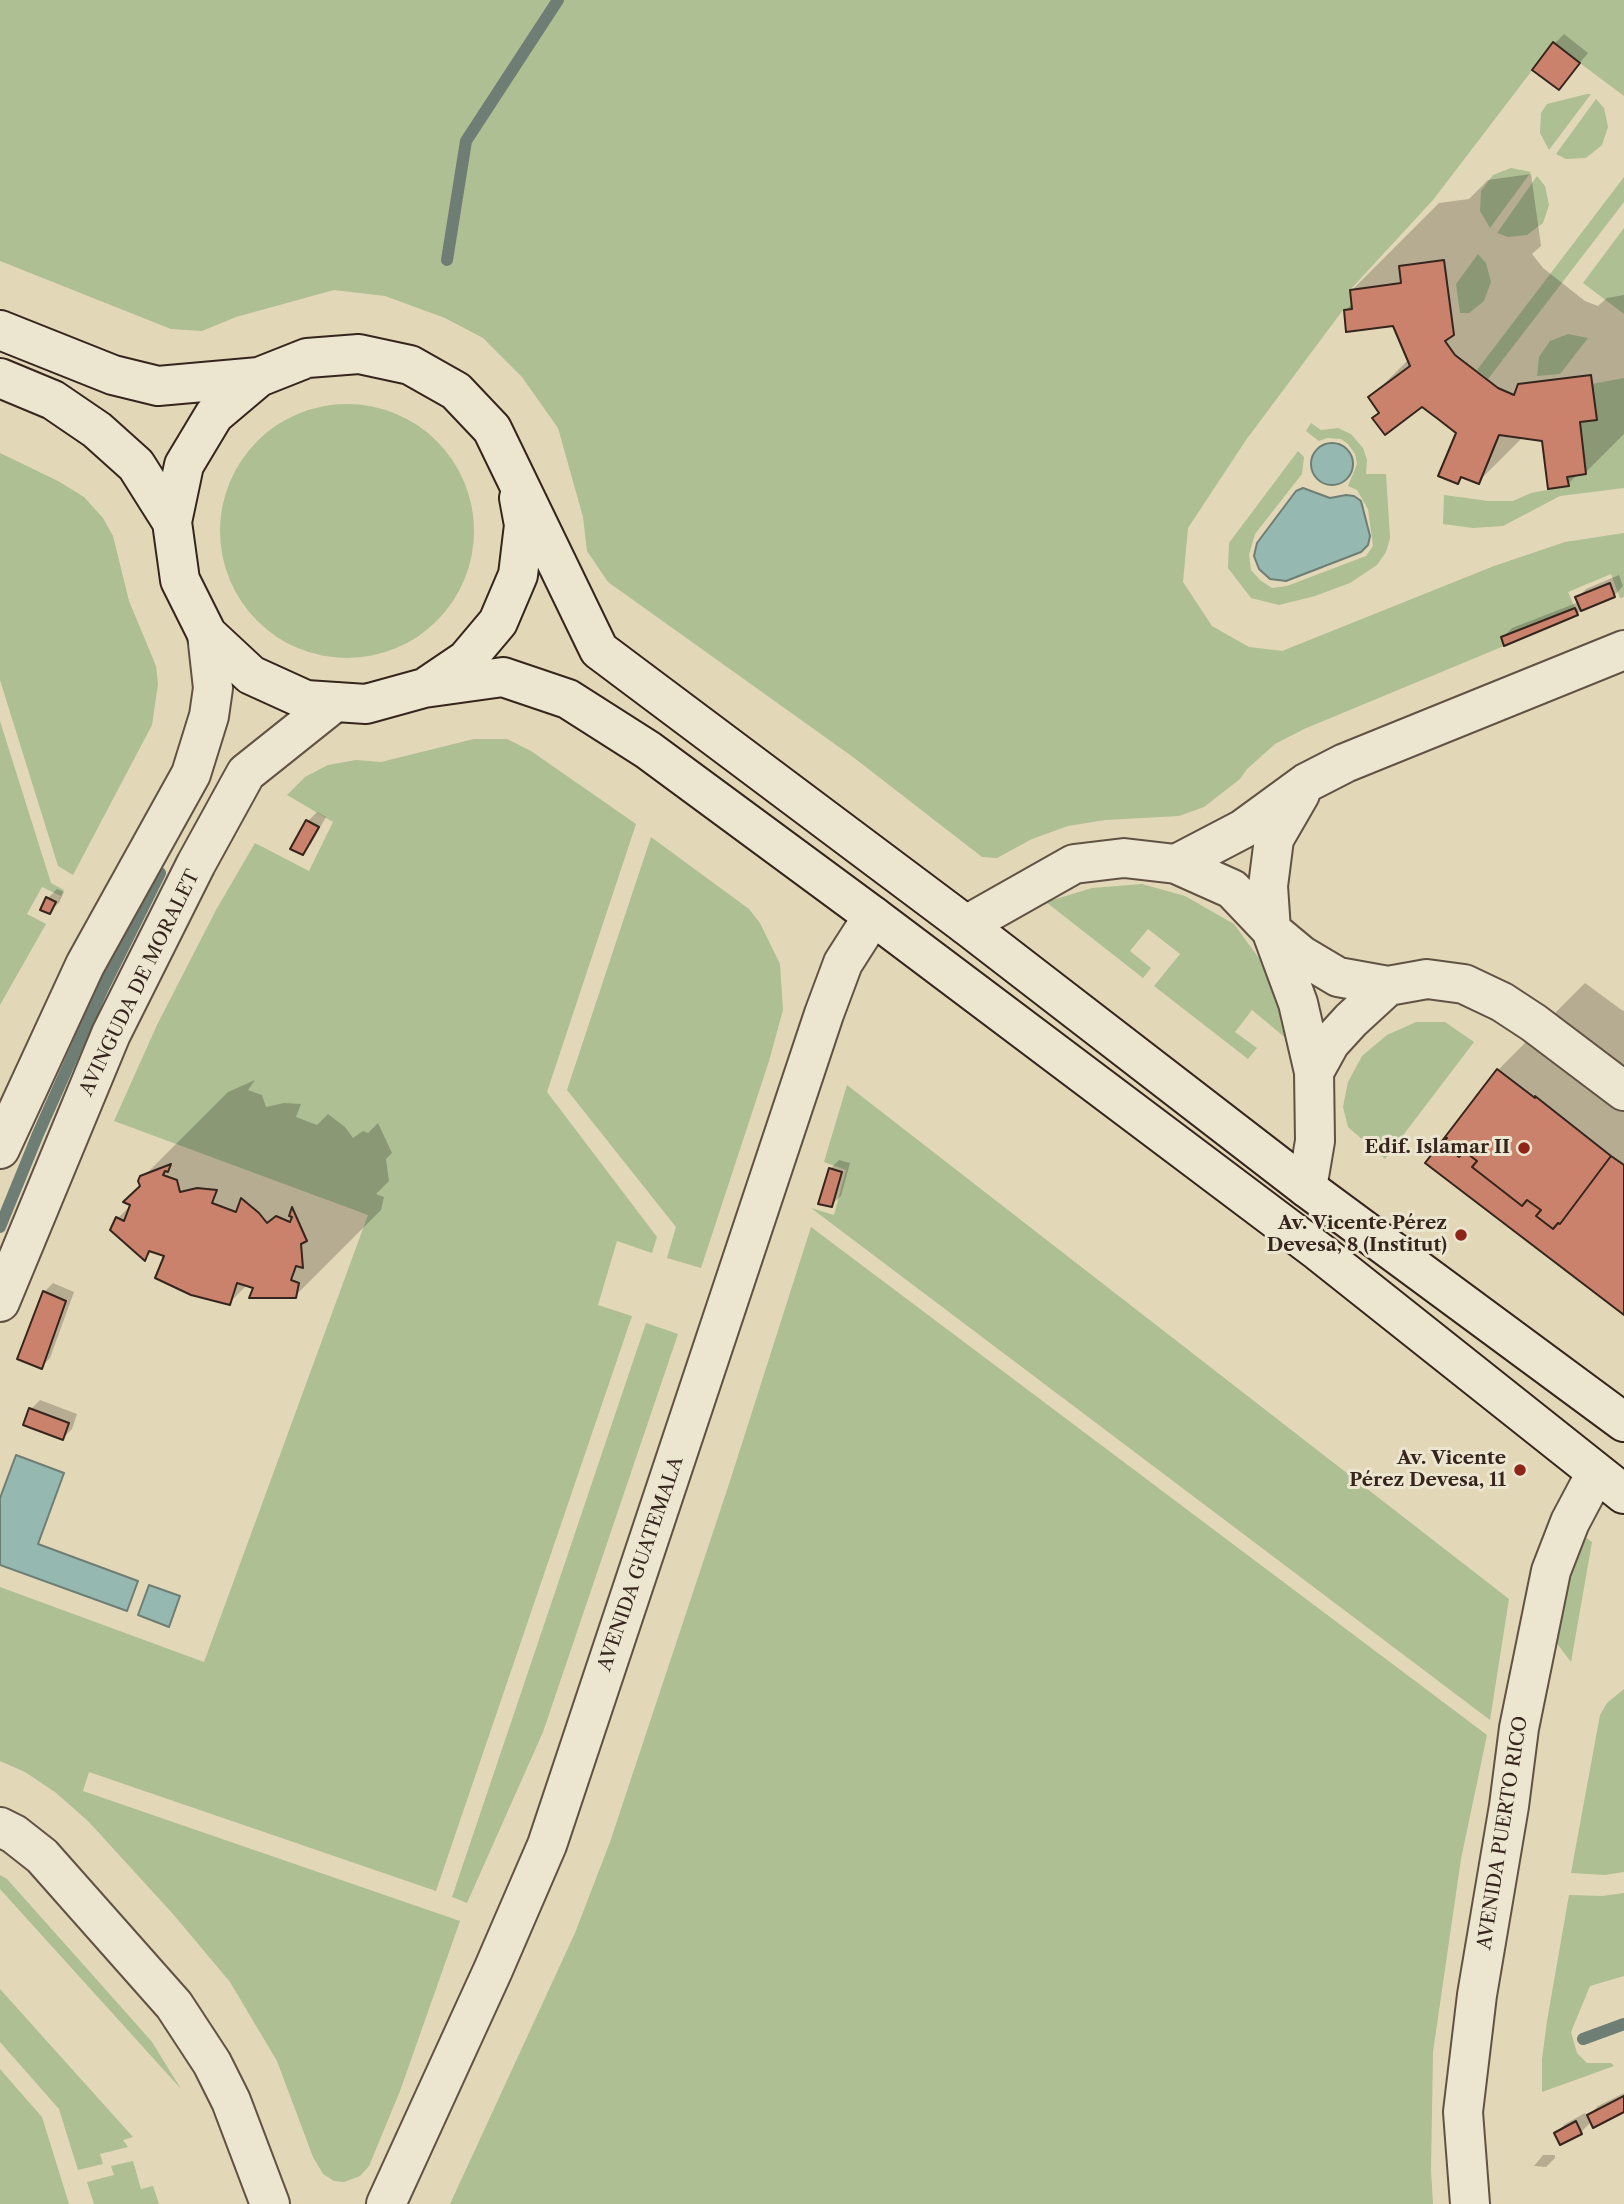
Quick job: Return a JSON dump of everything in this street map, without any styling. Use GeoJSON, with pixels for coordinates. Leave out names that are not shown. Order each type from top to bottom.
{"type":"FeatureCollection","features":[{"type":"Feature","properties":{"kind":"street"},"geometry":{"type":"LineString","coordinates":[[0,330],[113,375],[158,386],[259,377],[307,358],[359,354],[410,365],[456,391],[492,429],[599,650],[966,925],[1307,1188],[1624,1422]]}},
{"type":"Feature","properties":{"kind":"street"},"geometry":{"type":"LineString","coordinates":[[0,1149],[85,965],[191,774],[209,716],[213,688],[207,634],[180,580],[173,522],[184,465],[214,415],[259,377]]}},
{"type":"Feature","properties":{"kind":"street"},"geometry":{"type":"LineString","coordinates":[[0,378],[53,400],[97,430],[136,465],[173,522]]}},
{"type":"Feature","properties":{"kind":"street"},"geometry":{"type":"LineString","coordinates":[[424,688],[466,660],[498,621],[518,575],[524,525],[515,475]]}},
{"type":"Feature","properties":{"kind":"street"},"geometry":{"type":"LineString","coordinates":[[207,634],[251,675],[306,700],[366,704],[424,688],[503,677],[568,699],[648,750],[873,916],[1318,1251],[1610,1483]]}},
{"type":"Feature","properties":{"kind":"street"},"geometry":{"type":"LineString","coordinates":[[1175,864],[1243,829],[1306,783],[1345,763],[1624,650]]}},
{"type":"Feature","properties":{"kind":"street","name":"AVINGUDA DE MORALET"},"geometry":{"type":"LineString","coordinates":[[0,1302],[111,1034],[196,864],[246,774],[335,702]]}},
{"type":"Feature","properties":{"kind":"street"},"geometry":{"type":"LineString","coordinates":[[1306,783],[1274,839],[1268,886],[1270,930],[1298,1003],[1314,1072],[1315,1141],[1307,1188]]}},
{"type":"Feature","properties":{"kind":"street"},"geometry":{"type":"LineString","coordinates":[[966,925],[1074,864],[1124,858],[1175,864],[1232,889],[1270,930],[1301,955],[1338,976],[1388,986],[1427,979],[1464,984],[1502,1002],[1534,1023],[1624,1091]]}},
{"type":"Feature","properties":{"kind":"street","name":"AVENIDA GUATEMALA"},"geometry":{"type":"LineString","coordinates":[[386,2204],[494,1970],[547,1845],[824,1014],[843,962],[873,916]]}},
{"type":"Feature","properties":{"kind":"street"},"geometry":{"type":"LineString","coordinates":[[1314,1072],[1330,1043],[1388,986]]}},
{"type":"Feature","properties":{"kind":"street","name":"AVENIDA PUERTO RICO"},"geometry":{"type":"LineString","coordinates":[[1470,2204],[1463,2112],[1477,1995],[1509,1806],[1519,1728],[1551,1571],[1570,1522],[1610,1483]]}},
{"type":"Feature","properties":{"kind":"street"},"geometry":{"type":"LineString","coordinates":[[0,1827],[15,1834],[42,1856],[174,2006],[212,2063],[231,2101],[270,2204]]}},
{"type":"Feature","properties":{"kind":"green space"},"geometry":{"type":"Polygon","coordinates":[[[0,0],[1624,0],[1624,96],[1553,43],[1433,200],[1350,290],[1352,309],[1343,310],[1246,440],[1188,528],[1183,582],[1212,626],[1249,647],[1282,651],[1494,566],[1565,542],[1624,533],[1624,597],[1620,598],[1611,574],[1568,592],[1575,608],[1501,637],[1504,646],[1304,729],[1275,744],[1247,769],[1240,779],[1204,807],[1179,816],[1105,820],[1068,826],[1032,839],[997,858],[982,857],[853,757],[608,582],[587,551],[583,517],[558,428],[522,377],[483,338],[445,318],[385,296],[334,290],[236,317],[202,331],[171,329],[0,261],[0,0]]]}},
{"type":"Feature","properties":{"kind":"green space"},"geometry":{"type":"Polygon","coordinates":[[[1591,94],[1549,150],[1540,133],[1541,113],[1547,104],[1591,94]]]}},
{"type":"Feature","properties":{"kind":"green space"},"geometry":{"type":"Polygon","coordinates":[[[1596,99],[1604,108],[1608,127],[1602,145],[1586,158],[1566,159],[1556,154],[1596,99]]]}},
{"type":"Feature","properties":{"kind":"green space"},"geometry":{"type":"Polygon","coordinates":[[[1511,168],[1531,172],[1490,228],[1480,211],[1481,191],[1493,175],[1511,168]]]}},
{"type":"Feature","properties":{"kind":"green space"},"geometry":{"type":"Polygon","coordinates":[[[1537,176],[1545,186],[1549,205],[1543,223],[1527,235],[1508,237],[1497,233],[1537,176]]]}},
{"type":"Feature","properties":{"kind":"green space"},"geometry":{"type":"Polygon","coordinates":[[[1624,177],[1624,202],[1488,379],[1477,370],[1624,177]]]}},
{"type":"Feature","properties":{"kind":"green space"},"geometry":{"type":"Polygon","coordinates":[[[1624,228],[1624,314],[1583,283],[1624,228]]]}},
{"type":"Feature","properties":{"kind":"green space"},"geometry":{"type":"Polygon","coordinates":[[[1478,254],[1486,263],[1491,282],[1484,301],[1469,313],[1460,313],[1456,284],[1478,254]]]}},
{"type":"Feature","properties":{"kind":"green space"},"geometry":{"type":"Polygon","coordinates":[[[1568,334],[1588,338],[1560,374],[1537,376],[1539,357],[1550,341],[1568,334]]]}},
{"type":"Feature","properties":{"kind":"green space"},"geometry":{"type":"Polygon","coordinates":[[[1624,378],[1624,488],[1560,496],[1503,526],[1473,528],[1443,524],[1444,495],[1488,501],[1513,501],[1531,493],[1568,486],[1567,477],[1586,474],[1580,422],[1597,420],[1592,384],[1624,378]]]}},
{"type":"Feature","properties":{"kind":"green space"},"geometry":{"type":"Polygon","coordinates":[[[335,404],[359,404],[396,413],[418,425],[437,441],[453,460],[465,482],[472,506],[472,556],[465,580],[453,602],[437,621],[418,637],[396,649],[359,658],[335,658],[298,649],[276,637],[249,612],[229,580],[225,568],[220,543],[220,519],[229,482],[241,460],[266,433],[298,413],[310,409],[335,404]]]}},
{"type":"Feature","properties":{"kind":"green space"},"geometry":{"type":"Polygon","coordinates":[[[1311,423],[1321,430],[1338,428],[1351,434],[1363,448],[1367,460],[1366,474],[1386,474],[1390,538],[1386,552],[1377,565],[1350,583],[1315,596],[1279,605],[1251,598],[1228,568],[1229,543],[1298,451],[1304,457],[1302,474],[1255,534],[1249,555],[1251,570],[1272,588],[1287,586],[1366,556],[1373,546],[1368,509],[1357,490],[1348,486],[1357,464],[1355,454],[1341,439],[1327,438],[1319,441],[1306,431],[1311,423]]]}},
{"type":"Feature","properties":{"kind":"green space"},"geometry":{"type":"Polygon","coordinates":[[[0,453],[58,481],[84,497],[103,518],[113,536],[129,601],[156,666],[158,684],[152,725],[73,875],[58,866],[0,680],[0,453]]]}},
{"type":"Feature","properties":{"kind":"green space"},"geometry":{"type":"Polygon","coordinates":[[[0,721],[51,883],[64,890],[61,896],[42,887],[27,914],[46,924],[0,1005],[0,721]]]}},
{"type":"Feature","properties":{"kind":"green space"},"geometry":{"type":"Polygon","coordinates":[[[474,739],[507,739],[531,751],[636,824],[547,1092],[657,1237],[652,1253],[617,1241],[598,1305],[632,1316],[436,1891],[89,1772],[83,1791],[460,1921],[400,2091],[369,2166],[360,2176],[344,2182],[334,2181],[323,2174],[313,2157],[277,2061],[230,1982],[173,1914],[88,1821],[55,1792],[25,1772],[0,1761],[0,1587],[204,1662],[368,1215],[114,1121],[157,1025],[216,910],[255,843],[309,871],[333,822],[287,795],[305,777],[328,765],[356,760],[381,762],[474,739]]]}},
{"type":"Feature","properties":{"kind":"green space"},"geometry":{"type":"Polygon","coordinates":[[[651,837],[749,909],[760,923],[780,964],[783,1010],[769,1061],[701,1268],[667,1258],[676,1227],[567,1090],[651,837]]]}},
{"type":"Feature","properties":{"kind":"green space"},"geometry":{"type":"Polygon","coordinates":[[[1142,884],[1185,896],[1234,924],[1277,983],[1287,1039],[1252,1010],[1235,1032],[1257,1048],[1248,1059],[1154,986],[1180,954],[1148,929],[1130,951],[1151,968],[1143,978],[1046,902],[1092,888],[1142,884]]]}},
{"type":"Feature","properties":{"kind":"green space"},"geometry":{"type":"Polygon","coordinates":[[[1416,1022],[1445,1022],[1474,1042],[1385,1159],[1348,1127],[1343,1107],[1348,1082],[1362,1056],[1387,1035],[1416,1022]]]}},
{"type":"Feature","properties":{"kind":"green space"},"geometry":{"type":"Polygon","coordinates":[[[847,1085],[1509,1599],[1490,1720],[811,1208],[834,1215],[846,1170],[824,1162],[847,1085]]]}},
{"type":"Feature","properties":{"kind":"green space"},"geometry":{"type":"Polygon","coordinates":[[[811,1227],[1487,1735],[1461,1859],[1433,2052],[1433,2204],[450,2204],[575,1933],[610,1842],[811,1227]]]}},
{"type":"Feature","properties":{"kind":"green space"},"geometry":{"type":"Polygon","coordinates":[[[646,1323],[678,1334],[543,1732],[467,1903],[452,1897],[646,1323]]]}},
{"type":"Feature","properties":{"kind":"green space"},"geometry":{"type":"Polygon","coordinates":[[[1584,1536],[1592,1542],[1571,1662],[1552,1637],[1565,1559],[1584,1536]]]}},
{"type":"Feature","properties":{"kind":"green space"},"geometry":{"type":"Polygon","coordinates":[[[1624,1689],[1624,1872],[1605,1875],[1571,1873],[1600,1715],[1607,1703],[1624,1689]]]}},
{"type":"Feature","properties":{"kind":"green space"},"geometry":{"type":"Polygon","coordinates":[[[0,1875],[7,1879],[152,2042],[181,2089],[0,1889],[0,1875]]]}},
{"type":"Feature","properties":{"kind":"green space"},"geometry":{"type":"Polygon","coordinates":[[[1624,1893],[1624,1976],[1590,1986],[1571,2032],[1577,2053],[1587,2063],[1611,2063],[1614,2066],[1542,2092],[1542,2059],[1547,2021],[1569,1895],[1602,1896],[1624,1893]]]}},
{"type":"Feature","properties":{"kind":"green space"},"geometry":{"type":"Polygon","coordinates":[[[0,1989],[133,2137],[123,2140],[128,2147],[100,2154],[103,2164],[78,2170],[59,2109],[0,2042],[0,1989]]]}},
{"type":"Feature","properties":{"kind":"green space"},"geometry":{"type":"Polygon","coordinates":[[[0,2069],[42,2117],[69,2204],[0,2204],[0,2069]]]}},
{"type":"Feature","properties":{"kind":"green space"},"geometry":{"type":"Polygon","coordinates":[[[133,2161],[141,2189],[153,2186],[159,2204],[94,2204],[87,2182],[114,2175],[111,2166],[133,2161]]]}},
{"type":"Feature","properties":{"kind":"water"},"geometry":{"type":"Polygon","coordinates":[[[1332,443],[1347,449],[1353,464],[1347,479],[1332,485],[1317,479],[1311,464],[1317,449],[1332,443]]]}},
{"type":"Feature","properties":{"kind":"water"},"geometry":{"type":"Polygon","coordinates":[[[1303,488],[1330,498],[1346,495],[1361,501],[1370,536],[1368,545],[1361,552],[1286,581],[1270,579],[1259,569],[1254,556],[1257,543],[1296,491],[1303,488]]]}},
{"type":"Feature","properties":{"kind":"water"},"geometry":{"type":"Polygon","coordinates":[[[16,1455],[64,1473],[38,1544],[138,1581],[127,1611],[0,1565],[0,1498],[16,1455]]]}},
{"type":"Feature","properties":{"kind":"water"},"geometry":{"type":"Polygon","coordinates":[[[149,1585],[180,1596],[169,1627],[138,1615],[149,1585]]]}},
{"type":"Feature","properties":{"kind":"building"},"geometry":{"type":"Polygon","coordinates":[[[1553,42],[1580,63],[1559,90],[1532,70],[1553,42]]]}},
{"type":"Feature","properties":{"kind":"building"},"geometry":{"type":"Polygon","coordinates":[[[1444,260],[1454,335],[1445,341],[1455,355],[1498,388],[1514,395],[1518,384],[1591,375],[1597,420],[1580,422],[1586,474],[1567,477],[1569,486],[1548,489],[1542,441],[1499,435],[1479,484],[1461,477],[1458,484],[1438,476],[1456,433],[1438,419],[1422,407],[1385,435],[1372,418],[1379,413],[1368,397],[1410,366],[1393,326],[1346,332],[1344,310],[1352,309],[1350,290],[1401,283],[1399,266],[1444,260]]]}},
{"type":"Feature","properties":{"kind":"building"},"geometry":{"type":"Polygon","coordinates":[[[1610,583],[1615,597],[1581,611],[1575,597],[1610,583]]]}},
{"type":"Feature","properties":{"kind":"building"},"geometry":{"type":"Polygon","coordinates":[[[1575,608],[1578,615],[1504,646],[1501,637],[1575,608]]]}},
{"type":"Feature","properties":{"kind":"building"},"geometry":{"type":"Polygon","coordinates":[[[306,820],[319,827],[303,855],[290,849],[306,820]]]}},
{"type":"Feature","properties":{"kind":"building"},"geometry":{"type":"Polygon","coordinates":[[[46,897],[56,902],[50,914],[40,910],[46,897]]]}},
{"type":"Feature","properties":{"kind":"building","name":"Edif. Islamar II"},"geometry":{"type":"Polygon","coordinates":[[[1497,1069],[1611,1156],[1560,1224],[1553,1229],[1536,1216],[1541,1210],[1527,1200],[1522,1206],[1472,1167],[1477,1161],[1464,1151],[1459,1157],[1442,1144],[1497,1069]]]}},
{"type":"Feature","properties":{"kind":"building"},"geometry":{"type":"Polygon","coordinates":[[[1445,1137],[1447,1138],[1442,1144],[1459,1157],[1464,1151],[1477,1161],[1472,1167],[1522,1206],[1527,1200],[1541,1210],[1536,1216],[1553,1229],[1560,1224],[1611,1156],[1624,1165],[1624,1315],[1425,1163],[1445,1137]]]}},
{"type":"Feature","properties":{"kind":"building"},"geometry":{"type":"Polygon","coordinates":[[[171,1164],[168,1172],[165,1171],[163,1175],[177,1180],[180,1192],[197,1188],[217,1190],[212,1203],[236,1212],[241,1198],[267,1223],[276,1216],[290,1222],[292,1207],[307,1241],[301,1244],[303,1268],[296,1266],[291,1280],[299,1283],[296,1298],[249,1298],[253,1288],[237,1283],[230,1305],[191,1295],[155,1278],[164,1256],[149,1251],[145,1261],[110,1230],[116,1217],[124,1221],[130,1205],[123,1202],[140,1186],[140,1176],[171,1164]]]}},
{"type":"Feature","properties":{"kind":"building"},"geometry":{"type":"Polygon","coordinates":[[[829,1168],[842,1172],[832,1207],[818,1204],[829,1168]]]}},
{"type":"Feature","properties":{"kind":"building"},"geometry":{"type":"Polygon","coordinates":[[[43,1291],[66,1301],[42,1369],[17,1359],[43,1291]]]}},
{"type":"Feature","properties":{"kind":"building"},"geometry":{"type":"Polygon","coordinates":[[[29,1408],[69,1423],[63,1440],[23,1425],[29,1408]]]}},
{"type":"Feature","properties":{"kind":"building"},"geometry":{"type":"Polygon","coordinates":[[[1624,2096],[1624,2112],[1593,2128],[1587,2115],[1624,2096]]]}},
{"type":"Feature","properties":{"kind":"building"},"geometry":{"type":"Polygon","coordinates":[[[1576,2121],[1582,2134],[1560,2145],[1554,2133],[1576,2121]]]}},
{"type":"Feature","properties":{"kind":"waterway"},"geometry":{"type":"LineString","coordinates":[[447,260],[466,141],[558,0]]}},
{"type":"Feature","properties":{"kind":"waterway"},"geometry":{"type":"LineString","coordinates":[[0,1227],[102,990],[160,873]]}},
{"type":"Feature","properties":{"kind":"waterway"},"geometry":{"type":"LineString","coordinates":[[1583,2039],[1624,2024]]}},
{"type":"Feature","properties":{"kind":"place","name":"Edif. Islamar II"},"geometry":{"type":"Point","coordinates":[1524,1148]}},
{"type":"Feature","properties":{"kind":"place","name":"Av. Vicente Pérez Devesa, 8 (Institut)"},"geometry":{"type":"Point","coordinates":[1461,1235]}},
{"type":"Feature","properties":{"kind":"place","name":"Av. Vicente Pérez Devesa, 11"},"geometry":{"type":"Point","coordinates":[1520,1470]}}]}
